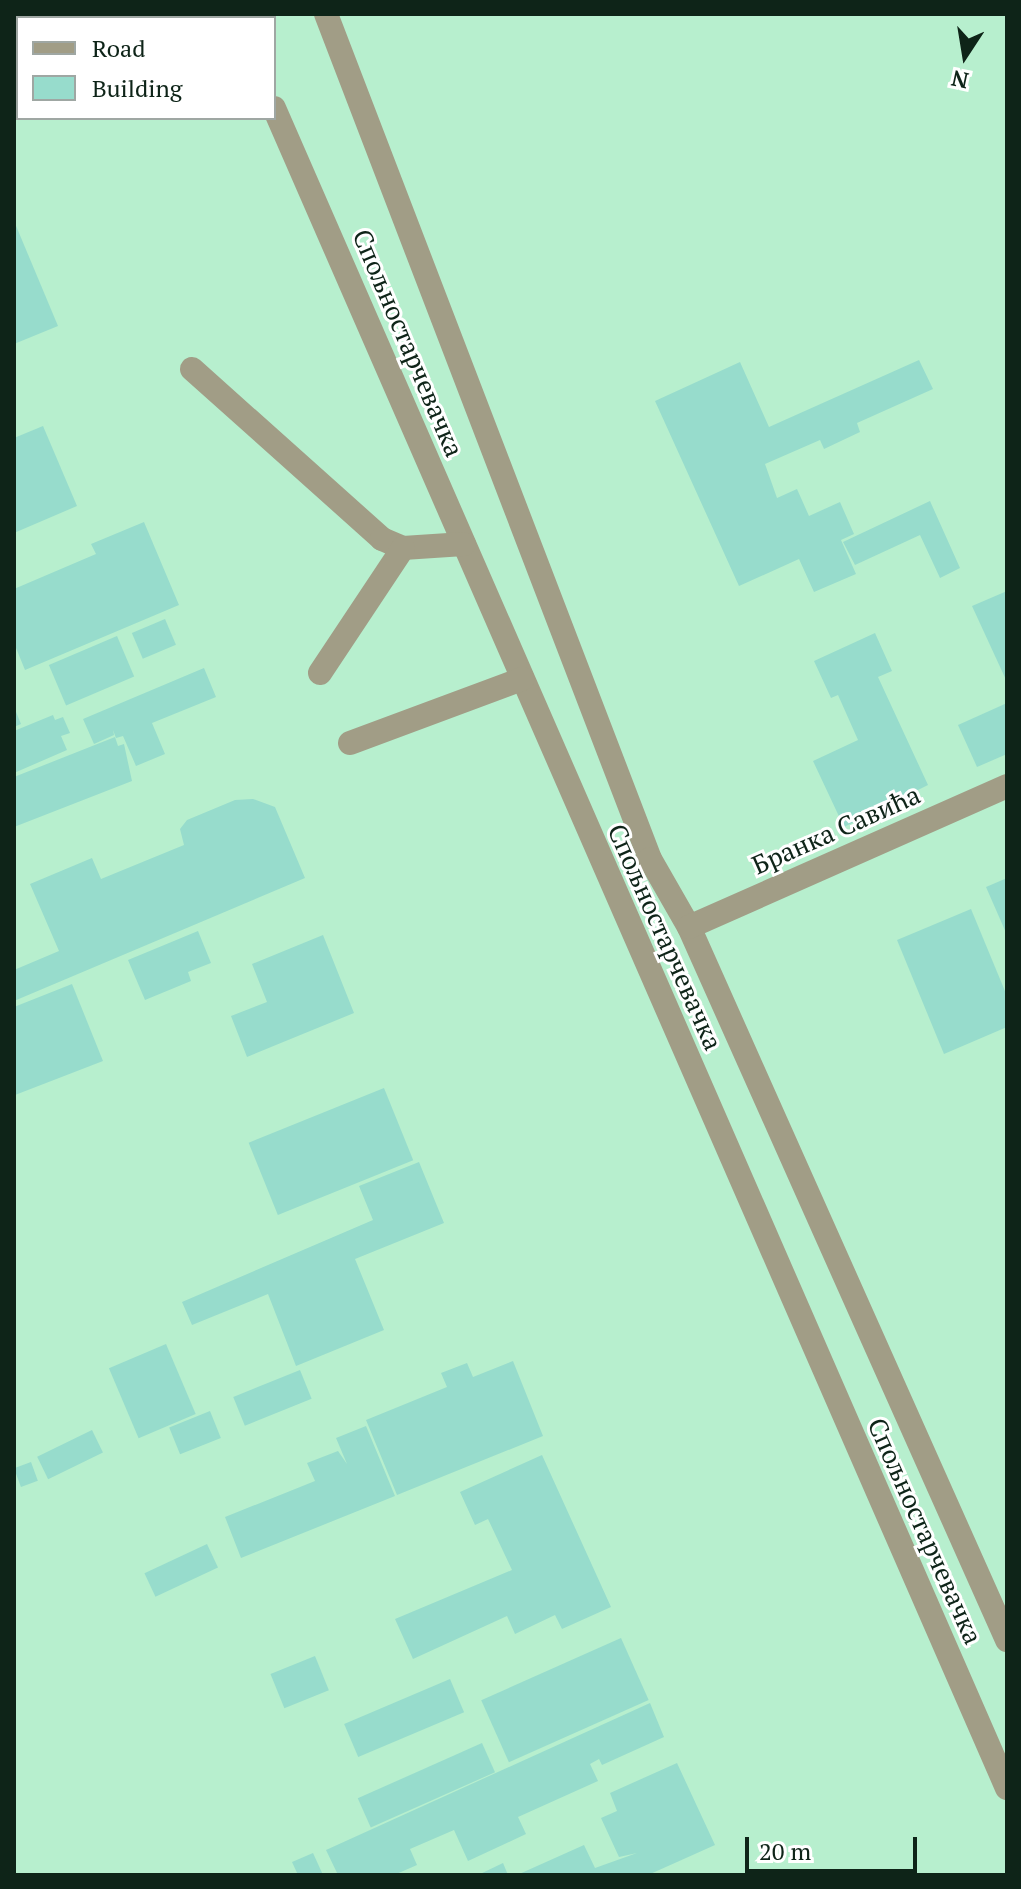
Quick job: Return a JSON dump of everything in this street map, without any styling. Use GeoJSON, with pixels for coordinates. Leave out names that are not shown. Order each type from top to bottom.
{"type":"FeatureCollection","features":[{"type":"Feature","properties":{"kind":"street","name":"Спољностарчевачка"},"geometry":{"type":"LineString","coordinates":[[326,14],[650,859],[689,927],[1007,1640]]}},
{"type":"Feature","properties":{"kind":"street","name":"Спољностарчевачка"},"geometry":{"type":"LineString","coordinates":[[276,113],[1007,1788]]}},
{"type":"Feature","properties":{"kind":"street"},"geometry":{"type":"LineString","coordinates":[[192,369],[382,539],[403,548],[464,544]]}},
{"type":"Feature","properties":{"kind":"street"},"geometry":{"type":"LineString","coordinates":[[320,673],[403,548]]}},
{"type":"Feature","properties":{"kind":"street"},"geometry":{"type":"LineString","coordinates":[[350,743],[522,679]]}},
{"type":"Feature","properties":{"kind":"street","name":"Бранка Савића"},"geometry":{"type":"LineString","coordinates":[[689,927],[1007,786]]}},
{"type":"Feature","properties":{"kind":"building"},"geometry":{"type":"Polygon","coordinates":[[[14,221],[58,326],[14,344],[14,221]]]}},
{"type":"Feature","properties":{"kind":"building"},"geometry":{"type":"Polygon","coordinates":[[[919,360],[933,389],[857,423],[860,432],[824,449],[820,440],[765,464],[777,498],[797,489],[809,516],[840,502],[854,534],[841,540],[856,574],[814,592],[799,559],[739,586],[655,401],[740,362],[769,427],[919,360]]]}},
{"type":"Feature","properties":{"kind":"building"},"geometry":{"type":"Polygon","coordinates":[[[43,426],[77,506],[14,533],[14,438],[43,426]]]}},
{"type":"Feature","properties":{"kind":"building"},"geometry":{"type":"Polygon","coordinates":[[[930,501],[960,568],[940,578],[920,535],[855,565],[843,542],[930,501]]]}},
{"type":"Feature","properties":{"kind":"building"},"geometry":{"type":"Polygon","coordinates":[[[144,522],[179,605],[25,670],[14,643],[14,589],[96,554],[91,544],[144,522]]]}},
{"type":"Feature","properties":{"kind":"building"},"geometry":{"type":"Polygon","coordinates":[[[1007,591],[1007,682],[972,606],[1007,591]]]}},
{"type":"Feature","properties":{"kind":"building"},"geometry":{"type":"Polygon","coordinates":[[[165,619],[176,645],[143,659],[132,633],[165,619]]]}},
{"type":"Feature","properties":{"kind":"building"},"geometry":{"type":"Polygon","coordinates":[[[875,633],[892,671],[878,677],[928,785],[844,827],[813,761],[858,740],[838,695],[831,698],[814,661],[875,633]]]}},
{"type":"Feature","properties":{"kind":"building"},"geometry":{"type":"Polygon","coordinates":[[[117,636],[134,677],[66,705],[49,665],[117,636]]]}},
{"type":"Feature","properties":{"kind":"building"},"geometry":{"type":"Polygon","coordinates":[[[204,668],[216,697],[152,723],[165,754],[136,766],[123,736],[116,738],[113,730],[114,735],[94,744],[83,719],[204,668]]]}},
{"type":"Feature","properties":{"kind":"building"},"geometry":{"type":"Polygon","coordinates":[[[1007,703],[1007,754],[977,767],[958,725],[1007,703]]]}},
{"type":"Feature","properties":{"kind":"building"},"geometry":{"type":"Polygon","coordinates":[[[14,707],[21,724],[14,727],[14,707]]]}},
{"type":"Feature","properties":{"kind":"building"},"geometry":{"type":"Polygon","coordinates":[[[53,715],[55,720],[63,717],[70,733],[61,736],[67,750],[14,773],[14,731],[53,715]]]}},
{"type":"Feature","properties":{"kind":"building"},"geometry":{"type":"Polygon","coordinates":[[[115,737],[118,746],[124,744],[132,781],[14,827],[14,777],[115,737]]]}},
{"type":"Feature","properties":{"kind":"building"},"geometry":{"type":"Polygon","coordinates":[[[253,799],[275,807],[305,878],[14,1001],[14,970],[59,951],[30,884],[92,858],[101,879],[184,845],[180,829],[187,820],[235,800],[253,799]]]}},
{"type":"Feature","properties":{"kind":"building"},"geometry":{"type":"Polygon","coordinates":[[[1007,878],[1007,935],[986,887],[1007,878]]]}},
{"type":"Feature","properties":{"kind":"building"},"geometry":{"type":"Polygon","coordinates":[[[971,909],[1007,996],[1007,1027],[944,1054],[897,940],[971,909]]]}},
{"type":"Feature","properties":{"kind":"building"},"geometry":{"type":"Polygon","coordinates":[[[198,931],[211,963],[188,972],[191,981],[145,1000],[128,960],[198,931]]]}},
{"type":"Feature","properties":{"kind":"building"},"geometry":{"type":"Polygon","coordinates":[[[323,935],[354,1013],[247,1057],[231,1016],[267,1002],[252,964],[323,935]]]}},
{"type":"Feature","properties":{"kind":"building"},"geometry":{"type":"Polygon","coordinates":[[[72,984],[103,1061],[15,1095],[14,1007],[72,984]]]}},
{"type":"Feature","properties":{"kind":"building"},"geometry":{"type":"Polygon","coordinates":[[[384,1088],[413,1160],[278,1215],[249,1143],[384,1088]]]}},
{"type":"Feature","properties":{"kind":"building"},"geometry":{"type":"Polygon","coordinates":[[[419,1162],[444,1223],[355,1259],[384,1330],[296,1366],[268,1294],[192,1325],[182,1302],[373,1220],[359,1186],[419,1162]]]}},
{"type":"Feature","properties":{"kind":"building"},"geometry":{"type":"Polygon","coordinates":[[[166,1344],[196,1414],[139,1438],[109,1368],[166,1344]]]}},
{"type":"Feature","properties":{"kind":"building"},"geometry":{"type":"Polygon","coordinates":[[[513,1361],[543,1436],[397,1495],[366,1420],[447,1387],[441,1373],[467,1363],[473,1377],[513,1361]]]}},
{"type":"Feature","properties":{"kind":"building"},"geometry":{"type":"Polygon","coordinates":[[[300,1370],[312,1399],[245,1426],[233,1397],[300,1370]]]}},
{"type":"Feature","properties":{"kind":"building"},"geometry":{"type":"Polygon","coordinates":[[[210,1411],[221,1438],[180,1454],[169,1427],[210,1411]]]}},
{"type":"Feature","properties":{"kind":"building"},"geometry":{"type":"Polygon","coordinates":[[[366,1426],[395,1496],[241,1558],[225,1517],[315,1481],[307,1463],[338,1451],[347,1464],[336,1438],[366,1426]]]}},
{"type":"Feature","properties":{"kind":"building"},"geometry":{"type":"Polygon","coordinates":[[[92,1430],[103,1452],[48,1479],[37,1457],[92,1430]]]}},
{"type":"Feature","properties":{"kind":"building"},"geometry":{"type":"Polygon","coordinates":[[[542,1455],[611,1607],[562,1629],[555,1615],[515,1634],[507,1616],[413,1659],[395,1619],[512,1570],[488,1519],[475,1525],[460,1492],[542,1455]]]}},
{"type":"Feature","properties":{"kind":"building"},"geometry":{"type":"Polygon","coordinates":[[[31,1462],[38,1481],[21,1487],[14,1468],[31,1462]]]}},
{"type":"Feature","properties":{"kind":"building"},"geometry":{"type":"Polygon","coordinates":[[[207,1544],[218,1568],[155,1597],[144,1573],[207,1544]]]}},
{"type":"Feature","properties":{"kind":"building"},"geometry":{"type":"Polygon","coordinates":[[[621,1638],[649,1700],[509,1762],[481,1700],[621,1638]]]}},
{"type":"Feature","properties":{"kind":"building"},"geometry":{"type":"Polygon","coordinates":[[[315,1656],[329,1690],[284,1708],[270,1674],[315,1656]]]}},
{"type":"Feature","properties":{"kind":"building"},"geometry":{"type":"Polygon","coordinates":[[[450,1679],[464,1712],[358,1757],[344,1724],[450,1679]]]}},
{"type":"Feature","properties":{"kind":"building"},"geometry":{"type":"Polygon","coordinates":[[[650,1703],[664,1737],[602,1765],[599,1759],[590,1764],[598,1781],[518,1817],[526,1834],[468,1861],[454,1830],[410,1849],[417,1865],[394,1875],[338,1875],[326,1850],[650,1703]]]}},
{"type":"Feature","properties":{"kind":"building"},"geometry":{"type":"Polygon","coordinates":[[[482,1743],[495,1772],[371,1828],[358,1798],[482,1743]]]}},
{"type":"Feature","properties":{"kind":"building"},"geometry":{"type":"Polygon","coordinates":[[[677,1763],[715,1845],[648,1875],[517,1875],[584,1845],[595,1868],[637,1853],[619,1857],[601,1818],[617,1811],[610,1793],[677,1763]]]}},
{"type":"Feature","properties":{"kind":"building"},"geometry":{"type":"Polygon","coordinates":[[[313,1853],[323,1875],[298,1875],[292,1862],[313,1853]]]}},
{"type":"Feature","properties":{"kind":"building"},"geometry":{"type":"Polygon","coordinates":[[[503,1863],[508,1875],[478,1875],[503,1863]]]}}]}
